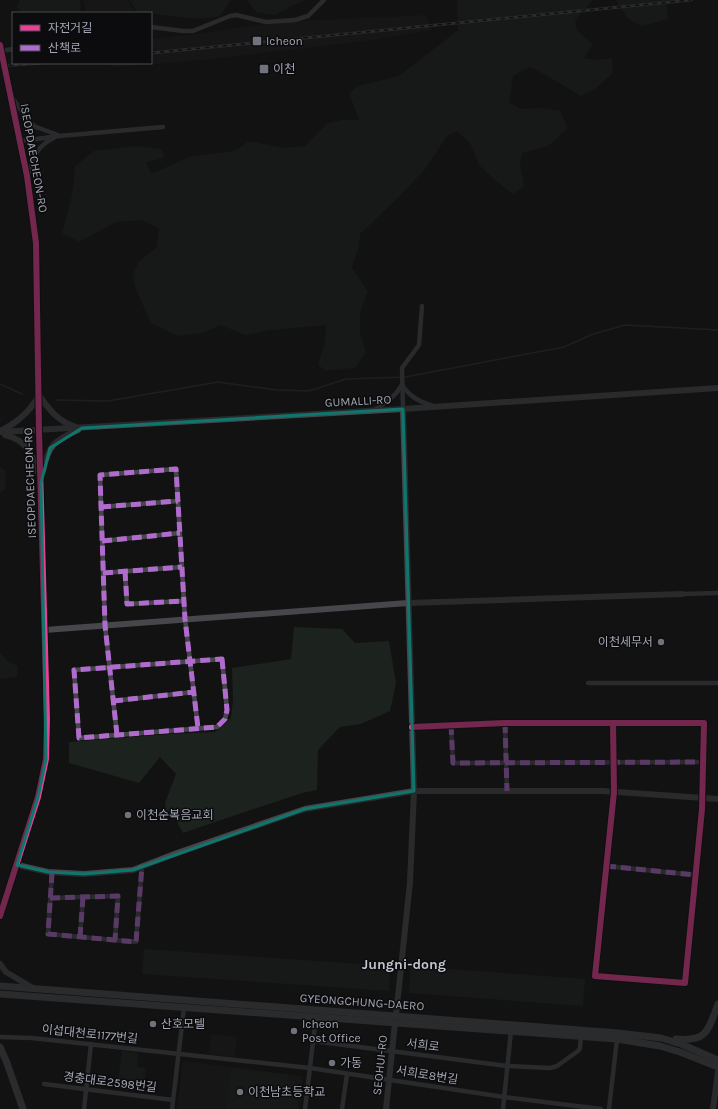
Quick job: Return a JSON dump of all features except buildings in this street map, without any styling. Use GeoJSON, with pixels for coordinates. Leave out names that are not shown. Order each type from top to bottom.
{"type":"FeatureCollection","features":[{"type":"Feature","properties":{"kind":"main road","name":"GYEONGCHUNG-DAERO"},"geometry":{"type":"LineString","coordinates":[[0,986],[618,1033],[661,1038],[682,1044],[718,1060]]}},
{"type":"Feature","properties":{"kind":"main road","name":"GYEONGCHUNG-DAERO"},"geometry":{"type":"LineString","coordinates":[[0,994],[617,1039],[653,1045],[680,1052],[718,1067]]}},
{"type":"Feature","properties":{"kind":"main road"},"geometry":{"type":"LineString","coordinates":[[661,1038],[683,1040],[704,1035],[718,1004]]}},
{"type":"Feature","properties":{"kind":"main road"},"geometry":{"type":"LineString","coordinates":[[395,1023],[396,1015]]}},
{"type":"Feature","properties":{"kind":"main road"},"geometry":{"type":"LineString","coordinates":[[0,1047],[23,1109]]}},
{"type":"Feature","properties":{"kind":"street"},"geometry":{"type":"LineString","coordinates":[[152,27],[193,31],[224,18],[236,15],[266,22],[295,20],[308,16],[324,0]]}},
{"type":"Feature","properties":{"kind":"street"},"geometry":{"type":"LineString","coordinates":[[1,48],[12,49]]}},
{"type":"Feature","properties":{"kind":"street","name":"ISEOPDAECHEON-RO"},"geometry":{"type":"LineString","coordinates":[[0,916],[38,797],[46,759],[47,718],[39,431],[36,243],[21,141],[12,97],[3,70],[1,48]]}},
{"type":"Feature","properties":{"kind":"street"},"geometry":{"type":"LineString","coordinates":[[12,97],[29,122],[36,127],[59,136]]}},
{"type":"Feature","properties":{"kind":"street"},"geometry":{"type":"LineString","coordinates":[[21,141],[59,136],[163,127]]}},
{"type":"Feature","properties":{"kind":"street"},"geometry":{"type":"LineString","coordinates":[[27,176],[37,151],[46,142],[59,136]]}},
{"type":"Feature","properties":{"kind":"street"},"geometry":{"type":"LineString","coordinates":[[396,1015],[410,882],[414,791],[402,368],[419,345],[422,306]]}},
{"type":"Feature","properties":{"kind":"street"},"geometry":{"type":"LineString","coordinates":[[402,385],[407,392],[421,402],[435,407]]}},
{"type":"Feature","properties":{"kind":"street"},"geometry":{"type":"LineString","coordinates":[[372,411],[392,399],[402,385]]}},
{"type":"Feature","properties":{"kind":"street","name":"GUMALLI-RO"},"geometry":{"type":"LineString","coordinates":[[0,432],[372,411],[718,388]]}},
{"type":"Feature","properties":{"kind":"street"},"geometry":{"type":"LineString","coordinates":[[0,432],[28,411],[39,396],[53,414],[68,424],[82,428]]}},
{"type":"Feature","properties":{"kind":"street"},"geometry":{"type":"LineString","coordinates":[[41,483],[46,456],[50,448],[65,436],[82,428]]}},
{"type":"Feature","properties":{"kind":"street"},"geometry":{"type":"LineString","coordinates":[[0,432],[11,436],[27,448],[34,458],[41,483]]}},
{"type":"Feature","properties":{"kind":"street"},"geometry":{"type":"LineString","coordinates":[[117,734],[105,625],[100,475],[176,469],[185,620],[198,728]]}},
{"type":"Feature","properties":{"kind":"street"},"geometry":{"type":"LineString","coordinates":[[101,507],[178,501]]}},
{"type":"Feature","properties":{"kind":"street"},"geometry":{"type":"LineString","coordinates":[[102,541],[180,533]]}},
{"type":"Feature","properties":{"kind":"street"},"geometry":{"type":"LineString","coordinates":[[103,573],[182,567]]}},
{"type":"Feature","properties":{"kind":"street"},"geometry":{"type":"LineString","coordinates":[[125,571],[127,604],[184,600]]}},
{"type":"Feature","properties":{"kind":"street"},"geometry":{"type":"LineString","coordinates":[[45,630],[408,603],[718,593]]}},
{"type":"Feature","properties":{"kind":"street"},"geometry":{"type":"LineString","coordinates":[[222,659],[227,710],[225,719],[217,727],[79,738],[74,670],[190,660],[222,659]]}},
{"type":"Feature","properties":{"kind":"street"},"geometry":{"type":"LineString","coordinates":[[588,683],[718,683]]}},
{"type":"Feature","properties":{"kind":"street"},"geometry":{"type":"LineString","coordinates":[[113,701],[194,692]]}},
{"type":"Feature","properties":{"kind":"street"},"geometry":{"type":"LineString","coordinates":[[412,727],[505,723],[704,722],[702,809],[685,982],[595,976],[614,792],[613,723]]}},
{"type":"Feature","properties":{"kind":"street"},"geometry":{"type":"LineString","coordinates":[[505,723],[507,791]]}},
{"type":"Feature","properties":{"kind":"street"},"geometry":{"type":"LineString","coordinates":[[451,725],[453,764],[703,762]]}},
{"type":"Feature","properties":{"kind":"street"},"geometry":{"type":"LineString","coordinates":[[17,865],[52,873],[84,874],[133,870],[305,809],[414,791],[614,792],[718,800]]}},
{"type":"Feature","properties":{"kind":"street"},"geometry":{"type":"LineString","coordinates":[[52,873],[48,934],[136,942],[142,866]]}},
{"type":"Feature","properties":{"kind":"street"},"geometry":{"type":"LineString","coordinates":[[606,866],[695,875]]}},
{"type":"Feature","properties":{"kind":"street"},"geometry":{"type":"LineString","coordinates":[[50,898],[118,896],[115,940]]}},
{"type":"Feature","properties":{"kind":"street"},"geometry":{"type":"LineString","coordinates":[[80,937],[83,897]]}},
{"type":"Feature","properties":{"kind":"street"},"geometry":{"type":"LineString","coordinates":[[0,964],[10,975],[32,988]]}},
{"type":"Feature","properties":{"kind":"street"},"geometry":{"type":"LineString","coordinates":[[172,1109],[184,1008]]}},
{"type":"Feature","properties":{"kind":"street"},"geometry":{"type":"LineString","coordinates":[[305,1109],[316,1017]]}},
{"type":"Feature","properties":{"kind":"street","name":"SEOHUI-RO"},"geometry":{"type":"LineString","coordinates":[[386,1109],[395,1023]]}},
{"type":"Feature","properties":{"kind":"street"},"geometry":{"type":"LineString","coordinates":[[503,1109],[511,1031]]}},
{"type":"Feature","properties":{"kind":"street","name":"서희로"},"geometry":{"type":"LineString","coordinates":[[313,1041],[508,1066],[550,1068],[554,1067],[578,1051],[582,1036]]}},
{"type":"Feature","properties":{"kind":"street","name":"이섭대천로1177번길"},"geometry":{"type":"LineString","coordinates":[[0,1037],[32,1038],[178,1053]]}},
{"type":"Feature","properties":{"kind":"street"},"geometry":{"type":"LineString","coordinates":[[609,1109],[617,1039]]}},
{"type":"Feature","properties":{"kind":"street"},"geometry":{"type":"LineString","coordinates":[[84,1109],[91,1044]]}},
{"type":"Feature","properties":{"kind":"street","name":"서희로8번길"},"geometry":{"type":"LineString","coordinates":[[178,1053],[310,1068],[504,1098],[601,1109]]}},
{"type":"Feature","properties":{"kind":"street"},"geometry":{"type":"LineString","coordinates":[[713,1109],[718,1072]]}},
{"type":"Feature","properties":{"kind":"street"},"geometry":{"type":"LineString","coordinates":[[342,1109],[347,1074]]}},
{"type":"Feature","properties":{"kind":"street","name":"경충대로2598번길"},"geometry":{"type":"LineString","coordinates":[[44,1084],[173,1100]]}},
{"type":"Feature","properties":{"kind":"highlighted area"},"geometry":{"type":"Polygon","coordinates":[[[403,409],[414,791],[305,809],[133,870],[84,874],[48,872],[17,865],[38,797],[46,759],[41,483],[50,448],[82,428],[403,409]]]}},
{"type":"Feature","properties":{"kind":"shaded area"},"geometry":{"type":"Polygon","coordinates":[[[20,0],[80,0],[81,12],[21,12],[17,7],[20,0]]]}},
{"type":"Feature","properties":{"kind":"shaded area"},"geometry":{"type":"Polygon","coordinates":[[[84,0],[128,0],[134,12],[86,12],[84,0]]]}},
{"type":"Feature","properties":{"kind":"shaded area"},"geometry":{"type":"Polygon","coordinates":[[[130,0],[231,0],[220,15],[213,17],[179,17],[152,13],[152,12],[136,11],[130,0]]]}},
{"type":"Feature","properties":{"kind":"shaded area"},"geometry":{"type":"Polygon","coordinates":[[[247,0],[304,0],[275,15],[256,12],[247,0]]]}},
{"type":"Feature","properties":{"kind":"shaded area"},"geometry":{"type":"Polygon","coordinates":[[[457,0],[593,0],[575,20],[577,30],[593,44],[584,58],[597,60],[612,58],[613,73],[596,88],[581,96],[530,67],[513,76],[509,102],[521,109],[539,108],[560,111],[568,128],[548,146],[522,153],[520,165],[524,186],[513,194],[496,181],[479,165],[470,143],[457,131],[447,136],[425,169],[400,196],[360,234],[359,246],[352,268],[368,291],[360,312],[360,333],[366,352],[355,368],[325,371],[318,364],[325,342],[326,325],[271,330],[245,335],[221,325],[202,333],[178,336],[151,323],[135,287],[133,275],[138,262],[157,247],[159,229],[142,220],[116,222],[79,242],[62,233],[71,200],[75,166],[94,151],[136,146],[162,149],[164,158],[146,162],[151,174],[192,156],[235,151],[249,141],[284,148],[305,146],[328,123],[342,120],[359,120],[349,93],[358,86],[399,76],[458,30],[457,0]]]}},
{"type":"Feature","properties":{"kind":"shaded area"},"geometry":{"type":"Polygon","coordinates":[[[616,0],[666,0],[668,19],[642,26],[627,18],[616,0]]]}},
{"type":"Feature","properties":{"kind":"shaded area"},"geometry":{"type":"Polygon","coordinates":[[[426,15],[432,30],[373,40],[203,60],[114,67],[108,64],[152,64],[152,39],[282,22],[426,15]]]}},
{"type":"Feature","properties":{"kind":"shaded area"},"geometry":{"type":"Polygon","coordinates":[[[0,467],[6,471],[5,489],[0,493],[0,467]]]}},
{"type":"Feature","properties":{"kind":"shaded area"},"geometry":{"type":"Polygon","coordinates":[[[294,627],[342,629],[355,643],[389,641],[396,683],[390,711],[361,724],[340,727],[318,750],[317,790],[302,793],[183,833],[171,812],[166,810],[165,803],[176,774],[160,757],[139,783],[69,763],[69,742],[215,732],[231,718],[233,700],[232,668],[291,659],[294,627]]]}},
{"type":"Feature","properties":{"kind":"shaded area"},"geometry":{"type":"Polygon","coordinates":[[[0,652],[8,662],[18,666],[17,677],[0,679],[0,652]]]}},
{"type":"Feature","properties":{"kind":"shaded area"},"geometry":{"type":"Polygon","coordinates":[[[144,949],[390,966],[389,991],[142,974],[144,949]]]}},
{"type":"Feature","properties":{"kind":"shaded area"},"geometry":{"type":"Polygon","coordinates":[[[411,966],[585,979],[583,1006],[409,993],[411,966]]]}},
{"type":"Feature","properties":{"kind":"shaded area"},"geometry":{"type":"Polygon","coordinates":[[[211,1034],[237,1037],[235,1057],[209,1054],[211,1034]]]}},
{"type":"Feature","properties":{"kind":"shaded area"},"geometry":{"type":"Polygon","coordinates":[[[122,1051],[138,1053],[137,1067],[146,1068],[143,1091],[117,1088],[122,1051]]]}},
{"type":"Feature","properties":{"kind":"shaded area","name":"이천남초등학교"},"geometry":{"type":"Polygon","coordinates":[[[183,1061],[303,1076],[299,1109],[177,1109],[183,1061]]]}},
{"type":"Feature","properties":{"kind":"shaded area"},"geometry":{"type":"Polygon","coordinates":[[[231,1068],[288,1075],[288,1080],[296,1081],[295,1095],[298,1095],[297,1109],[226,1109],[231,1068]]]}},
{"type":"Feature","properties":{"kind":"waterway"},"geometry":{"type":"LineString","coordinates":[[57,400],[108,401],[218,382],[277,390],[309,391],[346,379],[405,377],[564,347],[593,334],[625,325],[718,330]]}},
{"type":"Feature","properties":{"kind":"waterway"},"geometry":{"type":"LineString","coordinates":[[0,384],[22,394]]}},
{"type":"Feature","properties":{"kind":"railway"},"geometry":{"type":"LineString","coordinates":[[152,53],[691,0]]}},
{"type":"Feature","properties":{"kind":"railway"},"geometry":{"type":"LineString","coordinates":[[0,66],[27,64]]}},
{"type":"Feature","properties":{"kind":"marked path"},"geometry":{"type":"LineString","coordinates":[[117,735],[105,625],[100,475],[176,469],[185,619],[198,728]]}},
{"type":"Feature","properties":{"kind":"marked path"},"geometry":{"type":"LineString","coordinates":[[101,507],[178,501]]}},
{"type":"Feature","properties":{"kind":"marked path"},"geometry":{"type":"LineString","coordinates":[[102,541],[180,533]]}},
{"type":"Feature","properties":{"kind":"marked path"},"geometry":{"type":"LineString","coordinates":[[103,573],[182,567]]}},
{"type":"Feature","properties":{"kind":"marked path"},"geometry":{"type":"LineString","coordinates":[[125,571],[127,604],[184,601]]}},
{"type":"Feature","properties":{"kind":"marked path"},"geometry":{"type":"LineString","coordinates":[[222,659],[227,710],[225,719],[217,727],[79,738],[74,670],[222,659]]}},
{"type":"Feature","properties":{"kind":"marked path"},"geometry":{"type":"LineString","coordinates":[[113,701],[194,692]]}},
{"type":"Feature","properties":{"kind":"marked path"},"geometry":{"type":"LineString","coordinates":[[505,723],[507,791]]}},
{"type":"Feature","properties":{"kind":"marked path"},"geometry":{"type":"LineString","coordinates":[[451,725],[453,763],[703,762]]}},
{"type":"Feature","properties":{"kind":"marked path"},"geometry":{"type":"LineString","coordinates":[[52,873],[48,934],[136,942],[142,866]]}},
{"type":"Feature","properties":{"kind":"marked path"},"geometry":{"type":"LineString","coordinates":[[606,866],[695,875]]}},
{"type":"Feature","properties":{"kind":"marked path"},"geometry":{"type":"LineString","coordinates":[[50,898],[118,896],[115,940]]}},
{"type":"Feature","properties":{"kind":"marked path"},"geometry":{"type":"LineString","coordinates":[[80,937],[83,897]]}},
{"type":"Feature","properties":{"kind":"cycle path"},"geometry":{"type":"LineString","coordinates":[[0,45],[27,176],[36,243],[39,431],[47,719],[46,759],[38,797],[0,916]]}},
{"type":"Feature","properties":{"kind":"cycle path"},"geometry":{"type":"LineString","coordinates":[[412,727],[505,723],[704,723],[702,809],[685,983],[595,976],[614,792],[613,723]]}},
{"type":"Feature","properties":{"kind":"place","name":"Icheon"},"geometry":{"type":"Point","coordinates":[257,41]}},
{"type":"Feature","properties":{"kind":"place","name":"이천"},"geometry":{"type":"Point","coordinates":[264,69]}},
{"type":"Feature","properties":{"kind":"place","name":"이천세무서"},"geometry":{"type":"Point","coordinates":[661,642]}},
{"type":"Feature","properties":{"kind":"place","name":"이천순복음교회"},"geometry":{"type":"Point","coordinates":[128,815]}},
{"type":"Feature","properties":{"kind":"place","name":"산호모텔"},"geometry":{"type":"Point","coordinates":[153,1024]}},
{"type":"Feature","properties":{"kind":"place","name":"Icheon Post Office"},"geometry":{"type":"Point","coordinates":[294,1031]}},
{"type":"Feature","properties":{"kind":"place","name":"가동"},"geometry":{"type":"Point","coordinates":[332,1063]}},
{"type":"Feature","properties":{"kind":"place","name":"이천남초등학교"},"geometry":{"type":"Point","coordinates":[240,1092]}},
{"type":"Feature","properties":{"kind":"district","name":"Jungni-dong"},"geometry":{"type":"Point","coordinates":[404,964]}}]}
